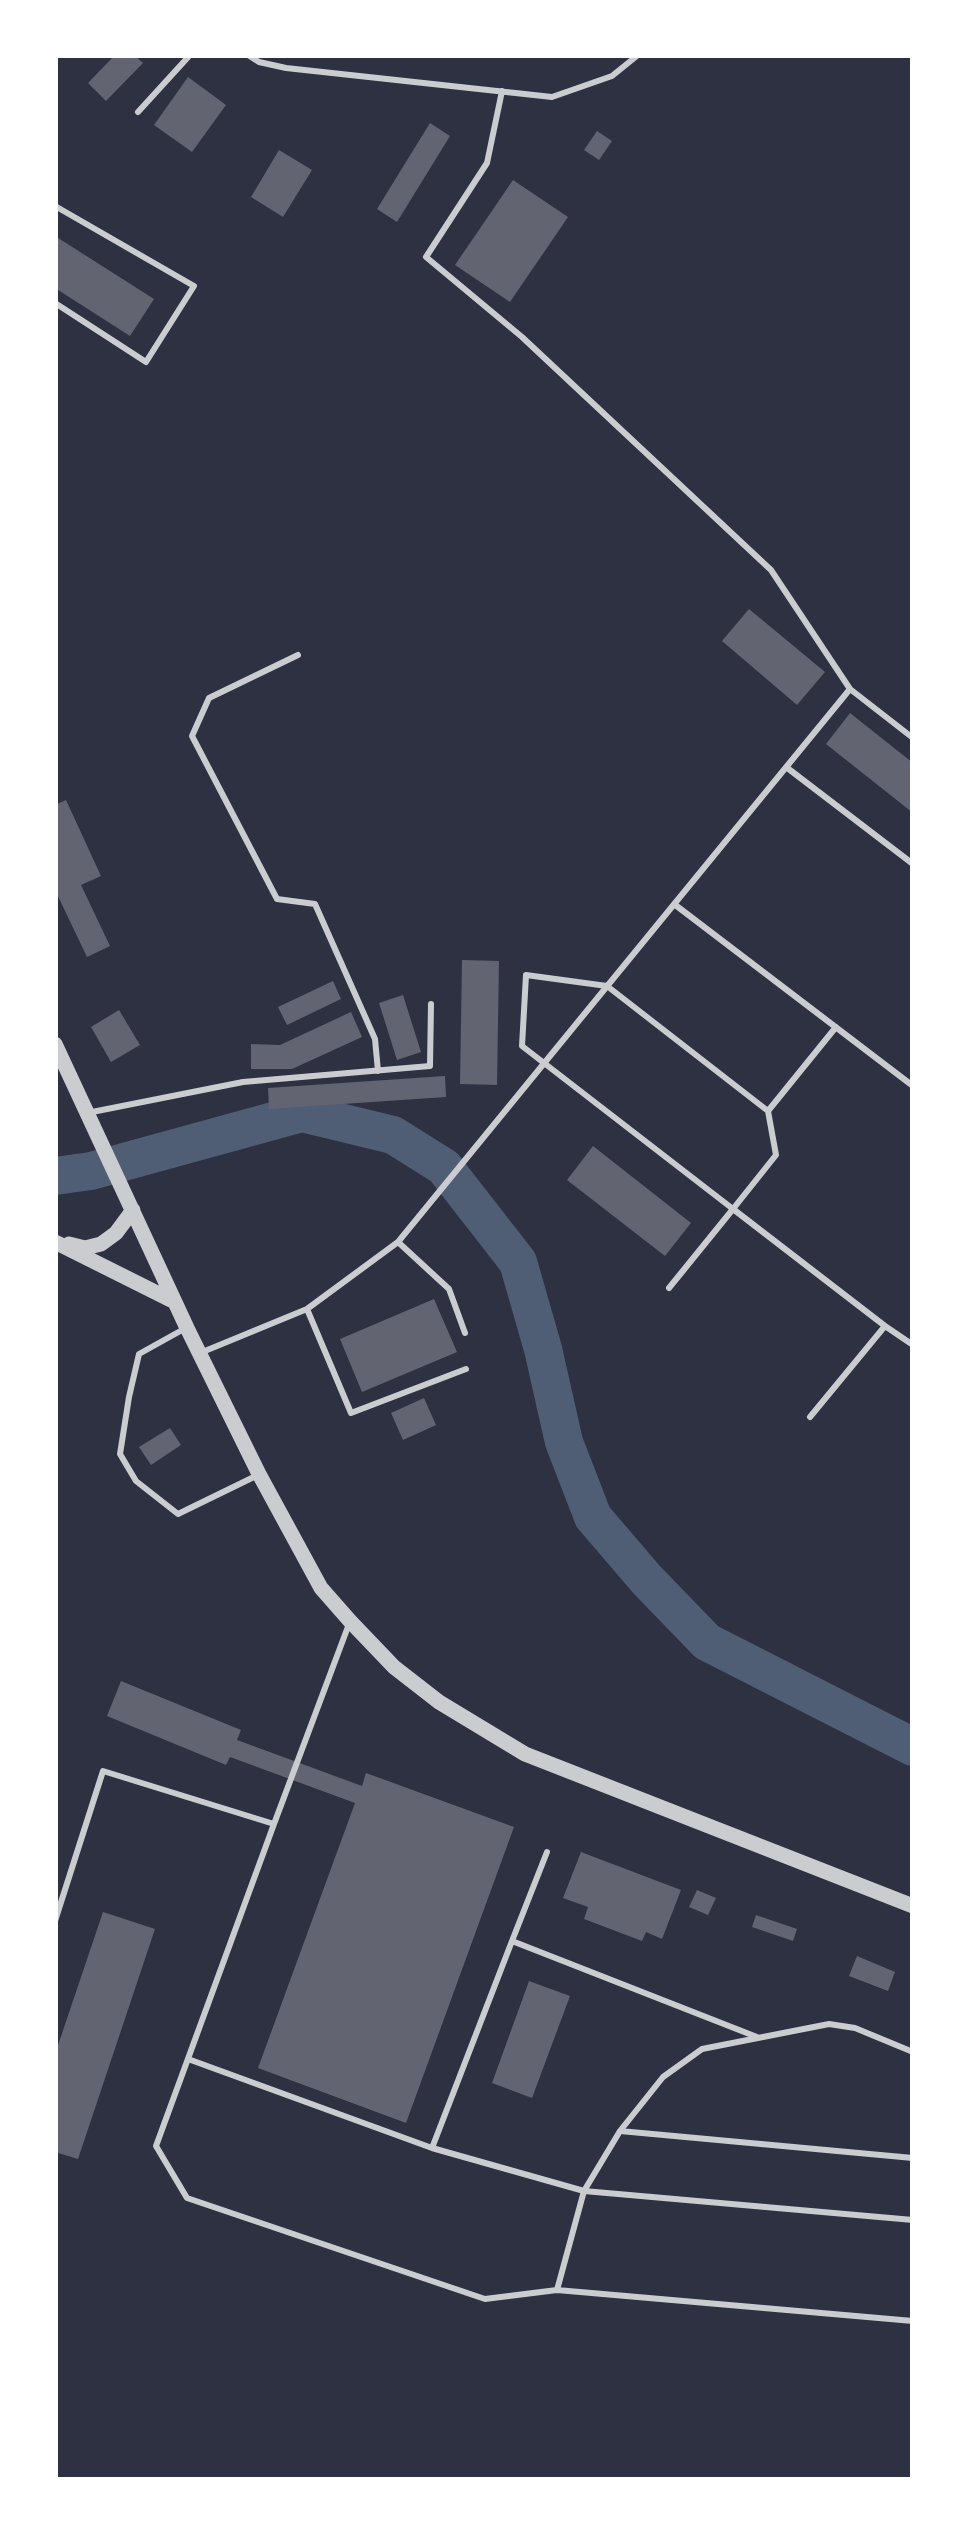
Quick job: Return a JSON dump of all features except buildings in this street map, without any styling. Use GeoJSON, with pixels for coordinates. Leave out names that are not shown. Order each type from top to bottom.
{"type":"FeatureCollection","features":[{"type":"Feature","properties":{"kind":"street"},"geometry":{"type":"LineString","coordinates":[[55,1044],[187,1328],[321,1588],[394,1667],[439,1702],[525,1754],[913,1906]]}},
{"type":"Feature","properties":{"kind":"street"},"geometry":{"type":"LineString","coordinates":[[55,1242],[85,1248],[101,1244],[116,1233],[133,1210]]}},
{"type":"Feature","properties":{"kind":"street"},"geometry":{"type":"LineString","coordinates":[[55,1242],[176,1302]]}},
{"type":"Feature","properties":{"kind":"lane"},"geometry":{"type":"LineString","coordinates":[[138,112],[190,55]]}},
{"type":"Feature","properties":{"kind":"lane"},"geometry":{"type":"LineString","coordinates":[[248,55],[259,62],[286,68],[552,97],[612,76],[638,55]]}},
{"type":"Feature","properties":{"kind":"lane"},"geometry":{"type":"LineString","coordinates":[[502,91],[487,163],[426,257],[522,337],[771,570],[850,689],[913,738]]}},
{"type":"Feature","properties":{"kind":"lane"},"geometry":{"type":"LineString","coordinates":[[55,206],[194,286],[146,362],[55,303]]}},
{"type":"Feature","properties":{"kind":"lane"},"geometry":{"type":"LineString","coordinates":[[298,655],[208,698],[192,736],[278,899],[315,904],[375,1040],[378,1071]]}},
{"type":"Feature","properties":{"kind":"lane"},"geometry":{"type":"LineString","coordinates":[[200,1353],[307,1310],[400,1240],[850,689]]}},
{"type":"Feature","properties":{"kind":"lane"},"geometry":{"type":"LineString","coordinates":[[786,767],[913,864]]}},
{"type":"Feature","properties":{"kind":"lane"},"geometry":{"type":"LineString","coordinates":[[674,904],[913,1086]]}},
{"type":"Feature","properties":{"kind":"lane"},"geometry":{"type":"LineString","coordinates":[[669,1288],[733,1209],[776,1154],[768,1110],[607,986],[526,975],[522,1046],[733,1209],[884,1326],[913,1345]]}},
{"type":"Feature","properties":{"kind":"lane"},"geometry":{"type":"LineString","coordinates":[[86,1113],[243,1082],[430,1066],[431,1004]]}},
{"type":"Feature","properties":{"kind":"lane"},"geometry":{"type":"LineString","coordinates":[[768,1110],[836,1028]]}},
{"type":"Feature","properties":{"kind":"lane"},"geometry":{"type":"LineString","coordinates":[[400,1240],[449,1289],[464,1332]]}},
{"type":"Feature","properties":{"kind":"lane"},"geometry":{"type":"LineString","coordinates":[[307,1310],[352,1414],[466,1369]]}},
{"type":"Feature","properties":{"kind":"lane"},"geometry":{"type":"LineString","coordinates":[[810,1416],[884,1326]]}},
{"type":"Feature","properties":{"kind":"lane"},"geometry":{"type":"LineString","coordinates":[[187,1328],[139,1354],[120,1454],[136,1481],[178,1514],[259,1474]]}},
{"type":"Feature","properties":{"kind":"lane"},"geometry":{"type":"LineString","coordinates":[[350,1622],[156,2146],[187,2198],[485,2299],[557,2290],[913,2321]]}},
{"type":"Feature","properties":{"kind":"lane"},"geometry":{"type":"LineString","coordinates":[[55,1921],[103,1771],[274,1824]]}},
{"type":"Feature","properties":{"kind":"lane"},"geometry":{"type":"LineString","coordinates":[[432,2148],[547,1852]]}},
{"type":"Feature","properties":{"kind":"lane"},"geometry":{"type":"LineString","coordinates":[[512,1941],[757,2037]]}},
{"type":"Feature","properties":{"kind":"lane"},"geometry":{"type":"LineString","coordinates":[[557,2290],[584,2191],[620,2132],[663,2077],[702,2049],[829,2024],[855,2028],[913,2052]]}},
{"type":"Feature","properties":{"kind":"lane"},"geometry":{"type":"LineString","coordinates":[[188,2058],[432,2148],[584,2191],[913,2220]]}},
{"type":"Feature","properties":{"kind":"lane"},"geometry":{"type":"LineString","coordinates":[[620,2132],[913,2158]]}},
{"type":"Feature","properties":{"kind":"waterway"},"geometry":{"type":"LineString","coordinates":[[55,1176],[91,1171],[302,1113],[393,1135],[444,1167],[518,1262],[564,1442],[593,1517],[707,1642],[913,1747]]}}]}
